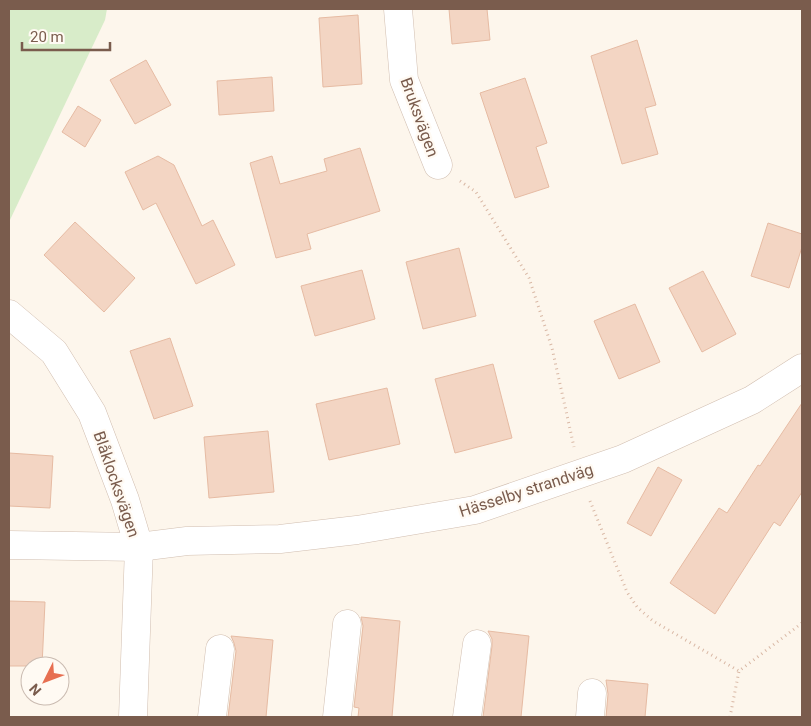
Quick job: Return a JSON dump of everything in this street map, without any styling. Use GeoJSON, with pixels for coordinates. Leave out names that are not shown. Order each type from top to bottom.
{"type":"FeatureCollection","features":[{"type":"Feature","properties":{"kind":"street","name":"Bruksvägen"},"geometry":{"type":"LineString","coordinates":[[398,9],[404,80],[438,165]]}},
{"type":"Feature","properties":{"kind":"street","name":"Blåklocksvägen"},"geometry":{"type":"LineString","coordinates":[[9,314],[54,352],[92,413],[125,500],[139,547],[132,717]]}},
{"type":"Feature","properties":{"kind":"street","name":"Hässelby strandväg"},"geometry":{"type":"LineString","coordinates":[[9,545],[139,547],[187,541],[280,539],[357,530],[475,510],[623,459],[752,400],[802,368]]}},
{"type":"Feature","properties":{"kind":"street"},"geometry":{"type":"LineString","coordinates":[[337,717],[347,624]]}},
{"type":"Feature","properties":{"kind":"street"},"geometry":{"type":"LineString","coordinates":[[467,717],[477,644]]}},
{"type":"Feature","properties":{"kind":"street"},"geometry":{"type":"LineString","coordinates":[[212,717],[220,648]]}},
{"type":"Feature","properties":{"kind":"path"},"geometry":{"type":"LineString","coordinates":[[438,165],[476,192],[529,278],[552,348],[580,474],[627,592],[637,607],[653,621],[739,671]]}},
{"type":"Feature","properties":{"kind":"path"},"geometry":{"type":"LineString","coordinates":[[730,717],[739,671],[802,623]]}},
{"type":"Feature","properties":{"kind":"green space"},"geometry":{"type":"Polygon","coordinates":[[[9,9],[107,9],[105,20],[9,222],[9,9]]]}},
{"type":"Feature","properties":{"kind":"building"},"geometry":{"type":"Polygon","coordinates":[[[449,9],[487,9],[490,40],[452,44],[449,9]]]}},
{"type":"Feature","properties":{"kind":"building"},"geometry":{"type":"Polygon","coordinates":[[[358,15],[362,84],[323,87],[319,18],[358,15]]]}},
{"type":"Feature","properties":{"kind":"building"},"geometry":{"type":"Polygon","coordinates":[[[637,40],[656,105],[645,108],[658,154],[622,164],[591,56],[637,40]]]}},
{"type":"Feature","properties":{"kind":"building"},"geometry":{"type":"Polygon","coordinates":[[[146,60],[171,105],[135,124],[110,80],[146,60]]]}},
{"type":"Feature","properties":{"kind":"building"},"geometry":{"type":"Polygon","coordinates":[[[272,77],[274,111],[219,115],[217,81],[272,77]]]}},
{"type":"Feature","properties":{"kind":"building"},"geometry":{"type":"Polygon","coordinates":[[[525,78],[547,143],[536,147],[549,187],[515,198],[480,93],[525,78]]]}},
{"type":"Feature","properties":{"kind":"building"},"geometry":{"type":"Polygon","coordinates":[[[78,106],[101,120],[85,147],[62,132],[78,106]]]}},
{"type":"Feature","properties":{"kind":"building"},"geometry":{"type":"Polygon","coordinates":[[[360,148],[380,211],[307,234],[311,249],[276,258],[250,163],[272,156],[280,184],[327,171],[324,159],[360,148]]]}},
{"type":"Feature","properties":{"kind":"building"},"geometry":{"type":"Polygon","coordinates":[[[158,156],[174,165],[202,226],[213,220],[235,265],[196,284],[156,203],[143,210],[125,172],[158,156]]]}},
{"type":"Feature","properties":{"kind":"building"},"geometry":{"type":"Polygon","coordinates":[[[75,222],[135,278],[104,312],[44,255],[75,222]]]}},
{"type":"Feature","properties":{"kind":"building"},"geometry":{"type":"Polygon","coordinates":[[[768,223],[802,234],[802,247],[789,288],[751,276],[768,223]]]}},
{"type":"Feature","properties":{"kind":"building"},"geometry":{"type":"Polygon","coordinates":[[[459,248],[476,316],[423,329],[406,262],[459,248]]]}},
{"type":"Feature","properties":{"kind":"building"},"geometry":{"type":"Polygon","coordinates":[[[362,270],[375,319],[315,336],[301,286],[362,270]]]}},
{"type":"Feature","properties":{"kind":"building"},"geometry":{"type":"Polygon","coordinates":[[[703,271],[736,334],[702,352],[669,288],[703,271]]]}},
{"type":"Feature","properties":{"kind":"building"},"geometry":{"type":"Polygon","coordinates":[[[635,304],[660,362],[619,379],[594,321],[635,304]]]}},
{"type":"Feature","properties":{"kind":"building"},"geometry":{"type":"Polygon","coordinates":[[[170,338],[193,406],[154,419],[130,351],[170,338]]]}},
{"type":"Feature","properties":{"kind":"building"},"geometry":{"type":"Polygon","coordinates":[[[493,364],[512,438],[455,453],[435,379],[493,364]]]}},
{"type":"Feature","properties":{"kind":"building"},"geometry":{"type":"Polygon","coordinates":[[[387,388],[400,444],[329,460],[316,404],[387,388]]]}},
{"type":"Feature","properties":{"kind":"building"},"geometry":{"type":"Polygon","coordinates":[[[802,403],[802,492],[780,526],[774,522],[715,614],[670,583],[719,508],[727,513],[802,403]]]}},
{"type":"Feature","properties":{"kind":"building"},"geometry":{"type":"Polygon","coordinates":[[[268,431],[274,492],[209,498],[204,437],[268,431]]]}},
{"type":"Feature","properties":{"kind":"building"},"geometry":{"type":"Polygon","coordinates":[[[9,453],[53,456],[50,508],[9,506],[9,453]]]}},
{"type":"Feature","properties":{"kind":"building"},"geometry":{"type":"Polygon","coordinates":[[[658,467],[682,480],[651,536],[627,523],[658,467]]]}},
{"type":"Feature","properties":{"kind":"building"},"geometry":{"type":"Polygon","coordinates":[[[9,601],[45,602],[42,656],[20,656],[20,666],[9,666],[9,601]]]}},
{"type":"Feature","properties":{"kind":"building"},"geometry":{"type":"Polygon","coordinates":[[[361,617],[400,621],[392,717],[358,717],[359,708],[354,707],[363,626],[361,617]]]}},
{"type":"Feature","properties":{"kind":"building"},"geometry":{"type":"Polygon","coordinates":[[[488,631],[529,636],[521,717],[483,717],[492,646],[492,639],[488,631]]]}},
{"type":"Feature","properties":{"kind":"building"},"geometry":{"type":"Polygon","coordinates":[[[231,636],[273,640],[266,717],[228,717],[236,651],[231,636]]]}},
{"type":"Feature","properties":{"kind":"building"},"geometry":{"type":"Polygon","coordinates":[[[606,680],[648,684],[645,717],[606,717],[608,694],[606,680]]]}}]}
